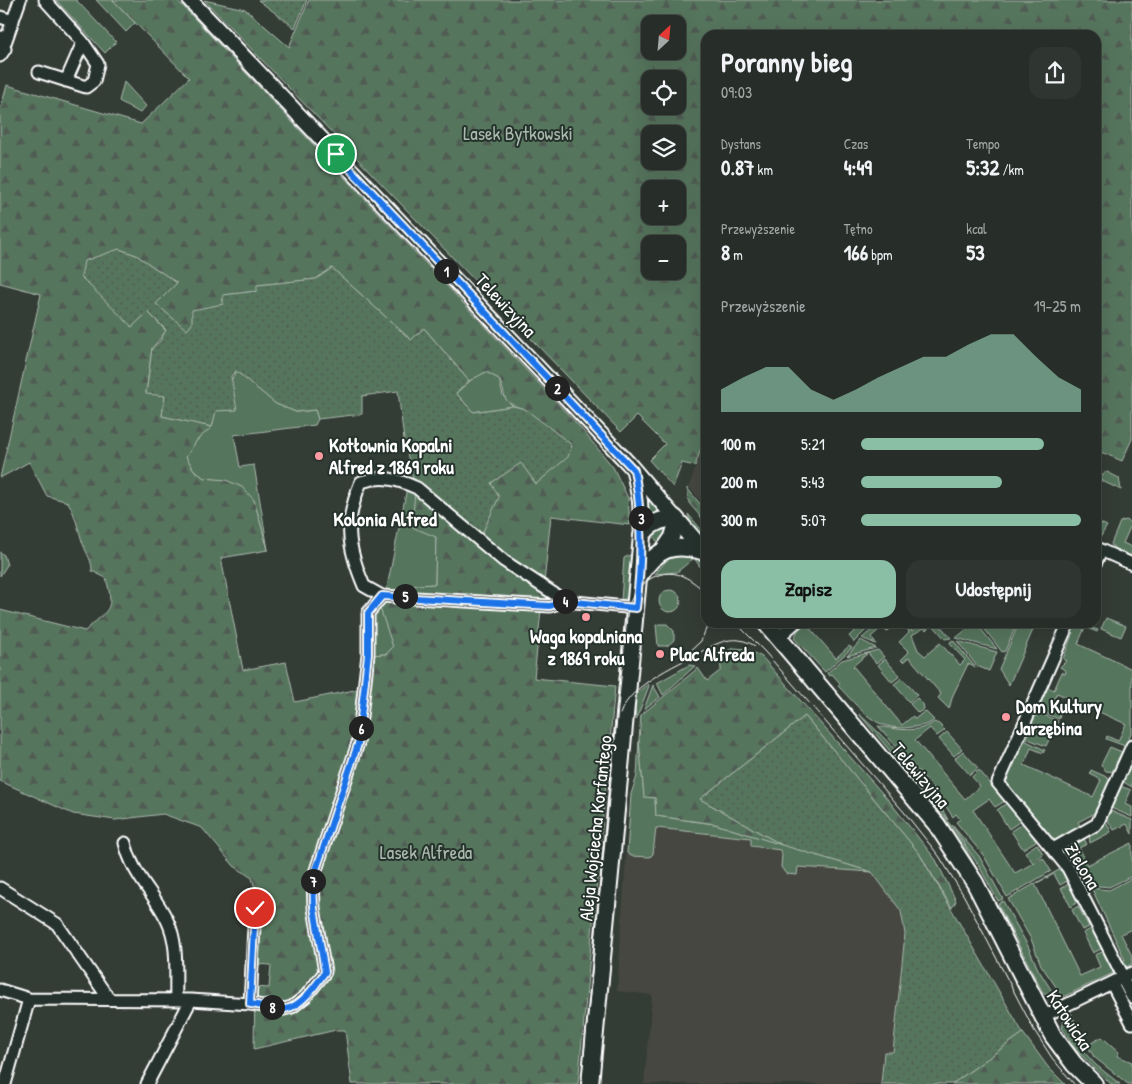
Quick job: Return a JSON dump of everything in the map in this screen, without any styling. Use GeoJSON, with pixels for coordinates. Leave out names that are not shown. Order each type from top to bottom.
{"type":"FeatureCollection","features":[{"type":"Feature","properties":{"kind":"main road"},"geometry":{"type":"LineString","coordinates":[[642,536],[649,526],[656,522],[676,519]]}},
{"type":"Feature","properties":{"kind":"main road","name":"Telewizyjna"},"geometry":{"type":"LineString","coordinates":[[676,519],[701,548]]}},
{"type":"Feature","properties":{"kind":"main road","name":"Aleja Wojciecha Korfantego"},"geometry":{"type":"LineString","coordinates":[[590,1084],[642,536]]}},
{"type":"Feature","properties":{"kind":"main road"},"geometry":{"type":"LineString","coordinates":[[639,576],[651,558],[663,550],[685,547],[701,552]]}},
{"type":"Feature","properties":{"kind":"main road","name":"Telewizyjna"},"geometry":{"type":"LineString","coordinates":[[770,628],[937,825],[975,883],[1019,972]]}},
{"type":"Feature","properties":{"kind":"main road","name":"Katowicka"},"geometry":{"type":"LineString","coordinates":[[1019,972],[1042,1017],[1062,1050],[1094,1084]]}},
{"type":"Feature","properties":{"kind":"street"},"geometry":{"type":"LineString","coordinates":[[0,56],[4,50],[2,40],[13,21],[20,0]]}},
{"type":"Feature","properties":{"kind":"street"},"geometry":{"type":"LineString","coordinates":[[39,72],[86,87],[94,81],[98,64],[83,42],[45,0]]}},
{"type":"Feature","properties":{"kind":"street","name":"Telewizyjna"},"geometry":{"type":"LineString","coordinates":[[190,0],[634,470],[676,519]]}},
{"type":"Feature","properties":{"kind":"street"},"geometry":{"type":"LineString","coordinates":[[0,17],[13,21]]}},
{"type":"Feature","properties":{"kind":"street"},"geometry":{"type":"LineString","coordinates":[[66,81],[83,42]]}},
{"type":"Feature","properties":{"kind":"street","name":"Aleja Wojciecha Korfantego"},"geometry":{"type":"LineString","coordinates":[[634,470],[640,501],[642,536]]}},
{"type":"Feature","properties":{"kind":"street"},"geometry":{"type":"LineString","coordinates":[[565,601],[504,561],[417,488],[403,482],[377,477],[361,482],[348,522],[353,552],[364,586],[382,596],[550,606],[565,601],[636,608]]}},
{"type":"Feature","properties":{"kind":"street"},"geometry":{"type":"LineString","coordinates":[[663,550],[672,537],[676,519]]}},
{"type":"Feature","properties":{"kind":"street"},"geometry":{"type":"LineString","coordinates":[[1101,550],[1132,564]]}},
{"type":"Feature","properties":{"kind":"street"},"geometry":{"type":"LineString","coordinates":[[0,990],[29,999],[191,1000],[250,1004],[284,1009],[292,1007],[306,996],[325,972],[314,908],[313,879],[358,744],[368,654],[368,613],[382,596]]}},
{"type":"Feature","properties":{"kind":"street"},"geometry":{"type":"LineString","coordinates":[[778,638],[789,628]]}},
{"type":"Feature","properties":{"kind":"street","name":"Zielona"},"geometry":{"type":"LineString","coordinates":[[1066,628],[998,783],[1068,868],[1132,997]]}},
{"type":"Feature","properties":{"kind":"street"},"geometry":{"type":"LineString","coordinates":[[1053,848],[1097,824],[1132,746]]}},
{"type":"Feature","properties":{"kind":"street"},"geometry":{"type":"LineString","coordinates":[[125,843],[130,862],[167,920],[175,944],[176,1000]]}},
{"type":"Feature","properties":{"kind":"street"},"geometry":{"type":"LineString","coordinates":[[0,888],[58,924],[109,999]]}},
{"type":"Feature","properties":{"kind":"street"},"geometry":{"type":"LineString","coordinates":[[250,1004],[255,908]]}},
{"type":"Feature","properties":{"kind":"street"},"geometry":{"type":"LineString","coordinates":[[1042,1017],[1122,978]]}},
{"type":"Feature","properties":{"kind":"street","name":"Zielona"},"geometry":{"type":"LineString","coordinates":[[1122,978],[1132,1023]]}},
{"type":"Feature","properties":{"kind":"street"},"geometry":{"type":"LineString","coordinates":[[5,1084],[29,999]]}},
{"type":"Feature","properties":{"kind":"street"},"geometry":{"type":"LineString","coordinates":[[147,1084],[191,1000]]}},
{"type":"Feature","properties":{"kind":"shaded area"},"geometry":{"type":"Polygon","coordinates":[[[701,450],[701,501],[689,487],[701,450]]]}},
{"type":"Feature","properties":{"kind":"shaded area"},"geometry":{"type":"Polygon","coordinates":[[[629,812],[715,824],[872,872],[901,911],[905,934],[893,1052],[884,1052],[881,1084],[644,1084],[652,995],[617,991],[629,812]]]}},
{"type":"Feature","properties":{"kind":"green space"},"geometry":{"type":"Polygon","coordinates":[[[56,0],[76,0],[116,42],[105,53],[56,0]]]}},
{"type":"Feature","properties":{"kind":"green space"},"geometry":{"type":"Polygon","coordinates":[[[96,0],[113,0],[135,23],[126,32],[96,0]]]}},
{"type":"Feature","properties":{"kind":"green space","name":"Lasek Alfreda"},"geometry":{"type":"Polygon","coordinates":[[[113,0],[177,0],[578,425],[613,467],[628,498],[630,525],[551,516],[544,583],[481,536],[491,483],[521,462],[536,483],[525,409],[508,401],[499,379],[486,372],[469,381],[424,328],[411,340],[332,268],[316,279],[258,285],[258,291],[223,295],[223,304],[192,324],[187,331],[156,304],[177,283],[136,255],[119,249],[131,327],[148,312],[166,331],[152,348],[146,393],[165,396],[162,416],[212,427],[197,440],[186,457],[194,470],[204,478],[226,480],[242,487],[254,500],[268,550],[221,558],[243,670],[286,662],[295,702],[369,687],[371,655],[386,654],[393,647],[380,608],[381,601],[541,610],[534,678],[615,686],[578,1084],[352,1084],[345,1030],[336,1030],[254,1049],[255,987],[269,988],[271,965],[256,964],[260,906],[252,878],[234,866],[202,828],[163,814],[115,820],[73,814],[0,781],[0,610],[85,631],[108,609],[110,597],[106,578],[92,571],[68,502],[47,496],[29,462],[0,478],[41,294],[0,283],[0,110],[7,85],[141,124],[189,78],[113,0]]]}},
{"type":"Feature","properties":{"kind":"green space","name":"Lasek Bytkowski"},"geometry":{"type":"Polygon","coordinates":[[[204,0],[245,9],[289,47],[309,0],[1132,0],[1132,439],[1122,461],[1101,452],[1101,30],[701,30],[701,449],[695,466],[682,463],[673,487],[649,460],[665,444],[637,416],[621,432],[204,0]]]}},
{"type":"Feature","properties":{"kind":"green space"},"geometry":{"type":"Polygon","coordinates":[[[258,0],[307,0],[295,28],[258,0]]]}},
{"type":"Feature","properties":{"kind":"green space"},"geometry":{"type":"Polygon","coordinates":[[[124,82],[146,106],[140,113],[119,101],[124,82]]]}},
{"type":"Feature","properties":{"kind":"green space"},"geometry":{"type":"Polygon","coordinates":[[[119,249],[136,255],[177,283],[156,304],[187,330],[192,324],[192,310],[223,304],[223,295],[257,291],[257,285],[316,279],[332,268],[411,340],[424,328],[469,381],[456,393],[473,412],[513,406],[525,409],[572,445],[568,457],[536,484],[521,463],[491,483],[499,497],[481,536],[413,479],[404,440],[398,391],[362,396],[362,414],[318,419],[315,410],[296,412],[276,404],[236,371],[231,376],[237,410],[216,411],[212,427],[162,416],[165,396],[146,394],[152,348],[160,341],[166,330],[148,312],[132,327],[81,277],[84,261],[119,249]]]}},
{"type":"Feature","properties":{"kind":"green space"},"geometry":{"type":"Polygon","coordinates":[[[236,371],[276,404],[296,412],[315,410],[318,419],[315,425],[234,435],[240,467],[254,465],[268,550],[254,500],[214,479],[204,478],[194,470],[186,457],[190,448],[203,434],[236,371]]]}},
{"type":"Feature","properties":{"kind":"green space"},"geometry":{"type":"Polygon","coordinates":[[[486,372],[499,379],[503,396],[513,406],[473,412],[456,393],[477,375],[486,372]]]}},
{"type":"Feature","properties":{"kind":"green space"},"geometry":{"type":"Polygon","coordinates":[[[1107,472],[1119,478],[1121,490],[1101,480],[1104,473],[1107,472]]]}},
{"type":"Feature","properties":{"kind":"green space"},"geometry":{"type":"Polygon","coordinates":[[[407,488],[415,491],[436,537],[435,584],[418,585],[386,592],[407,488]]]}},
{"type":"Feature","properties":{"kind":"green space"},"geometry":{"type":"Polygon","coordinates":[[[687,488],[701,505],[701,517],[689,503],[687,488]]]}},
{"type":"Feature","properties":{"kind":"green space"},"geometry":{"type":"Polygon","coordinates":[[[644,490],[664,514],[646,521],[644,490]]]}},
{"type":"Feature","properties":{"kind":"green space"},"geometry":{"type":"Polygon","coordinates":[[[415,491],[556,600],[546,603],[386,592],[418,585],[435,584],[436,537],[412,527],[415,491]]]}},
{"type":"Feature","properties":{"kind":"green space"},"geometry":{"type":"Polygon","coordinates":[[[688,514],[701,529],[701,536],[691,524],[688,514]]]}},
{"type":"Feature","properties":{"kind":"green space"},"geometry":{"type":"Polygon","coordinates":[[[1126,520],[1132,523],[1123,543],[1132,547],[1132,556],[1115,549],[1111,544],[1120,522],[1126,520]]]}},
{"type":"Feature","properties":{"kind":"green space"},"geometry":{"type":"Polygon","coordinates":[[[1101,523],[1107,526],[1101,536],[1101,523]]]}},
{"type":"Feature","properties":{"kind":"green space"},"geometry":{"type":"Polygon","coordinates":[[[666,526],[669,531],[659,544],[654,537],[648,536],[650,533],[666,526]]]}},
{"type":"Feature","properties":{"kind":"green space"},"geometry":{"type":"Polygon","coordinates":[[[0,552],[4,555],[7,565],[0,576],[0,552]]]}},
{"type":"Feature","properties":{"kind":"green space"},"geometry":{"type":"Polygon","coordinates":[[[689,554],[701,562],[701,568],[694,558],[677,572],[655,574],[667,560],[666,556],[689,554]]]}},
{"type":"Feature","properties":{"kind":"green space"},"geometry":{"type":"Polygon","coordinates":[[[630,555],[634,556],[631,595],[621,601],[624,558],[630,555]]]}},
{"type":"Feature","properties":{"kind":"green space"},"geometry":{"type":"Polygon","coordinates":[[[670,590],[678,593],[681,601],[678,609],[670,612],[662,609],[659,601],[662,593],[670,590]]]}},
{"type":"Feature","properties":{"kind":"green space"},"geometry":{"type":"Polygon","coordinates":[[[381,601],[393,647],[386,654],[371,655],[370,618],[381,601]]]}},
{"type":"Feature","properties":{"kind":"green space"},"geometry":{"type":"Polygon","coordinates":[[[1106,618],[1126,626],[1121,637],[1101,629],[1106,618]]]}},
{"type":"Feature","properties":{"kind":"green space"},"geometry":{"type":"Polygon","coordinates":[[[667,624],[674,631],[674,640],[667,646],[658,646],[656,625],[667,624]]]}},
{"type":"Feature","properties":{"kind":"green space"},"geometry":{"type":"Polygon","coordinates":[[[801,628],[810,628],[836,658],[849,646],[852,648],[825,672],[794,638],[801,628]]]}},
{"type":"Feature","properties":{"kind":"green space"},"geometry":{"type":"Polygon","coordinates":[[[858,628],[867,629],[854,642],[849,636],[858,628]]]}},
{"type":"Feature","properties":{"kind":"green space"},"geometry":{"type":"Polygon","coordinates":[[[874,628],[881,628],[871,637],[876,644],[862,638],[874,628]]]}},
{"type":"Feature","properties":{"kind":"green space"},"geometry":{"type":"Polygon","coordinates":[[[907,628],[912,631],[916,628],[924,628],[912,635],[918,650],[925,656],[940,643],[960,665],[965,660],[951,645],[950,642],[953,640],[976,668],[968,664],[953,695],[949,709],[938,698],[941,694],[909,657],[903,662],[901,660],[909,652],[899,642],[909,632],[907,628]]]}},
{"type":"Feature","properties":{"kind":"green space"},"geometry":{"type":"Polygon","coordinates":[[[935,628],[942,628],[951,638],[945,639],[935,628]]]}},
{"type":"Feature","properties":{"kind":"green space"},"geometry":{"type":"Polygon","coordinates":[[[968,628],[980,628],[997,649],[956,638],[968,628]]]}},
{"type":"Feature","properties":{"kind":"green space"},"geometry":{"type":"Polygon","coordinates":[[[984,628],[1015,628],[1005,651],[1002,652],[984,628]]]}},
{"type":"Feature","properties":{"kind":"green space"},"geometry":{"type":"Polygon","coordinates":[[[1017,628],[1034,628],[1009,685],[999,669],[1017,628]]]}},
{"type":"Feature","properties":{"kind":"green space"},"geometry":{"type":"Polygon","coordinates":[[[1085,628],[1078,644],[1132,669],[1132,731],[1125,746],[1106,739],[1107,736],[1118,741],[1126,724],[1057,693],[1049,710],[1060,715],[1059,719],[1035,709],[1045,686],[1054,690],[1062,672],[1065,674],[1066,671],[1060,667],[1066,661],[1063,659],[1073,632],[1070,629],[1085,628]]]}},
{"type":"Feature","properties":{"kind":"green space"},"geometry":{"type":"Polygon","coordinates":[[[1087,628],[1098,630],[1097,632],[1087,628]]]}},
{"type":"Feature","properties":{"kind":"green space"},"geometry":{"type":"Polygon","coordinates":[[[861,640],[876,648],[847,656],[861,640]]]}},
{"type":"Feature","properties":{"kind":"green space"},"geometry":{"type":"Polygon","coordinates":[[[957,641],[997,652],[989,671],[977,666],[957,641]]]}},
{"type":"Feature","properties":{"kind":"green space"},"geometry":{"type":"Polygon","coordinates":[[[734,648],[746,649],[762,657],[890,802],[936,860],[956,901],[952,908],[919,853],[805,716],[700,799],[782,845],[715,824],[656,816],[655,798],[644,797],[639,740],[641,715],[698,668],[707,681],[721,670],[720,654],[734,648]]]}},
{"type":"Feature","properties":{"kind":"green space"},"geometry":{"type":"Polygon","coordinates":[[[878,650],[884,657],[876,663],[868,653],[853,666],[902,725],[913,716],[915,719],[925,711],[934,720],[923,725],[899,728],[878,722],[861,710],[838,686],[840,683],[832,674],[829,676],[827,673],[842,660],[878,650]]]}},
{"type":"Feature","properties":{"kind":"green space"},"geometry":{"type":"Polygon","coordinates":[[[885,659],[900,676],[892,682],[878,665],[885,659]]]}},
{"type":"Feature","properties":{"kind":"green space"},"geometry":{"type":"Polygon","coordinates":[[[689,665],[695,666],[663,695],[657,683],[689,665]]]}},
{"type":"Feature","properties":{"kind":"green space"},"geometry":{"type":"Polygon","coordinates":[[[902,678],[917,695],[909,702],[894,684],[902,678]]]}},
{"type":"Feature","properties":{"kind":"green space"},"geometry":{"type":"Polygon","coordinates":[[[648,684],[649,686],[636,720],[634,695],[648,684]]]}},
{"type":"Feature","properties":{"kind":"green space"},"geometry":{"type":"Polygon","coordinates":[[[653,685],[660,697],[644,709],[653,685]]]}},
{"type":"Feature","properties":{"kind":"green space"},"geometry":{"type":"Polygon","coordinates":[[[917,698],[923,704],[924,709],[918,713],[910,704],[917,698]]]}},
{"type":"Feature","properties":{"kind":"green space"},"geometry":{"type":"Polygon","coordinates":[[[1035,711],[1058,721],[1046,746],[1023,737],[1035,711]]]}},
{"type":"Feature","properties":{"kind":"green space"},"geometry":{"type":"Polygon","coordinates":[[[859,714],[895,750],[932,793],[948,820],[859,714]]]}},
{"type":"Feature","properties":{"kind":"green space"},"geometry":{"type":"Polygon","coordinates":[[[855,715],[949,823],[965,847],[999,908],[1042,998],[1006,931],[855,715]]]}},
{"type":"Feature","properties":{"kind":"green space"},"geometry":{"type":"Polygon","coordinates":[[[805,716],[919,853],[1023,1033],[952,1084],[881,1084],[884,1052],[893,1052],[905,934],[901,911],[872,872],[782,845],[700,799],[805,716]]]}},
{"type":"Feature","properties":{"kind":"green space"},"geometry":{"type":"Polygon","coordinates":[[[934,722],[945,730],[937,736],[930,728],[915,740],[965,799],[980,786],[972,777],[979,770],[1005,801],[995,807],[989,799],[973,810],[1015,873],[1043,858],[1051,871],[1007,897],[984,856],[956,822],[960,819],[956,814],[953,817],[930,784],[878,726],[914,729],[928,726],[934,722]]]}},
{"type":"Feature","properties":{"kind":"green space"},"geometry":{"type":"Polygon","coordinates":[[[947,732],[962,749],[954,756],[939,739],[947,732]]]}},
{"type":"Feature","properties":{"kind":"green space"},"geometry":{"type":"Polygon","coordinates":[[[1022,739],[1045,750],[1043,753],[1031,748],[1024,765],[1093,797],[1101,780],[1090,774],[1091,770],[1111,779],[1112,784],[1103,807],[1097,807],[1093,814],[1078,822],[1082,829],[1061,841],[1052,842],[1004,783],[1022,739]]]}},
{"type":"Feature","properties":{"kind":"green space"},"geometry":{"type":"Polygon","coordinates":[[[639,740],[644,796],[655,798],[656,816],[715,824],[872,872],[798,867],[797,875],[786,874],[781,867],[782,855],[780,850],[751,846],[751,838],[656,828],[653,854],[650,857],[631,856],[627,853],[631,794],[637,776],[639,740]]]}},
{"type":"Feature","properties":{"kind":"green space"},"geometry":{"type":"Polygon","coordinates":[[[1110,747],[1122,752],[1116,763],[1121,766],[1115,772],[1106,771],[1101,765],[1110,747]]]}},
{"type":"Feature","properties":{"kind":"green space"},"geometry":{"type":"Polygon","coordinates":[[[963,751],[978,768],[970,775],[955,758],[963,751]]]}},
{"type":"Feature","properties":{"kind":"green space"},"geometry":{"type":"Polygon","coordinates":[[[1132,762],[1132,787],[1122,781],[1132,762]]]}},
{"type":"Feature","properties":{"kind":"green space"},"geometry":{"type":"Polygon","coordinates":[[[1120,786],[1131,790],[1125,804],[1132,807],[1132,817],[1111,808],[1120,786]]]}},
{"type":"Feature","properties":{"kind":"green space"},"geometry":{"type":"Polygon","coordinates":[[[1007,803],[1022,820],[1009,829],[997,810],[1007,803]]]}},
{"type":"Feature","properties":{"kind":"green space"},"geometry":{"type":"Polygon","coordinates":[[[1111,811],[1132,820],[1132,834],[1127,824],[1114,830],[1107,819],[1111,811]]]}},
{"type":"Feature","properties":{"kind":"green space"},"geometry":{"type":"Polygon","coordinates":[[[1106,821],[1111,832],[1090,843],[1089,834],[1106,821]]]}},
{"type":"Feature","properties":{"kind":"green space"},"geometry":{"type":"Polygon","coordinates":[[[1023,823],[1036,841],[1023,849],[1011,831],[1023,823]]]}},
{"type":"Feature","properties":{"kind":"green space"},"geometry":{"type":"Polygon","coordinates":[[[952,825],[979,856],[1003,899],[998,901],[979,866],[952,825]]]}},
{"type":"Feature","properties":{"kind":"green space"},"geometry":{"type":"Polygon","coordinates":[[[1083,837],[1087,844],[1079,848],[1087,865],[1132,843],[1132,876],[1109,887],[1080,884],[1065,855],[1065,848],[1083,837]]]}},
{"type":"Feature","properties":{"kind":"green space"},"geometry":{"type":"Polygon","coordinates":[[[1037,844],[1043,854],[1033,863],[1025,852],[1037,844]]]}},
{"type":"Feature","properties":{"kind":"green space"},"geometry":{"type":"Polygon","coordinates":[[[1059,870],[1066,873],[1069,880],[1060,885],[1054,874],[1035,884],[1080,976],[1100,967],[1095,955],[1105,951],[1113,970],[1113,973],[1063,997],[1041,965],[1031,939],[1008,899],[1059,870]]]}},
{"type":"Feature","properties":{"kind":"green space"},"geometry":{"type":"Polygon","coordinates":[[[1132,878],[1132,929],[1121,934],[1132,956],[1132,964],[1122,969],[1119,963],[1125,960],[1093,891],[1081,887],[1109,890],[1132,878]]]}},
{"type":"Feature","properties":{"kind":"green space"},"geometry":{"type":"Polygon","coordinates":[[[1071,883],[1079,901],[1071,907],[1061,888],[1071,883]]]}},
{"type":"Feature","properties":{"kind":"green space"},"geometry":{"type":"Polygon","coordinates":[[[1003,901],[1028,946],[1038,969],[1057,999],[1043,993],[998,904],[1003,901]]]}},
{"type":"Feature","properties":{"kind":"green space"},"geometry":{"type":"Polygon","coordinates":[[[1078,906],[1089,927],[1082,930],[1072,910],[1078,906]]]}},
{"type":"Feature","properties":{"kind":"green space"},"geometry":{"type":"Polygon","coordinates":[[[1093,928],[1103,948],[1093,953],[1083,933],[1093,928]]]}},
{"type":"Feature","properties":{"kind":"green space"},"geometry":{"type":"Polygon","coordinates":[[[1071,1013],[1080,1033],[1069,1014],[1071,1013]]]}},
{"type":"Feature","properties":{"kind":"green space"},"geometry":{"type":"Polygon","coordinates":[[[1065,1017],[1083,1051],[1096,1065],[1120,1084],[1111,1084],[1077,1051],[1062,1028],[1065,1017]]]}},
{"type":"Feature","properties":{"kind":"green space"},"geometry":{"type":"Polygon","coordinates":[[[1023,1033],[1048,1067],[1065,1084],[952,1084],[1023,1033]]]}},
{"type":"Feature","properties":{"kind":"green space"},"geometry":{"type":"Polygon","coordinates":[[[1102,1037],[1119,1052],[1117,1056],[1132,1062],[1132,1084],[1128,1084],[1094,1057],[1087,1045],[1102,1037]]]}},
{"type":"Feature","properties":{"kind":"tram line"},"geometry":{"type":"LineString","coordinates":[[581,1084],[628,607],[636,591],[657,576],[665,574],[683,576],[701,588]]}},
{"type":"Feature","properties":{"kind":"tram line"},"geometry":{"type":"LineString","coordinates":[[686,655],[701,641],[706,628]]}},
{"type":"Feature","properties":{"kind":"tram line"},"geometry":{"type":"LineString","coordinates":[[741,628],[765,652],[904,812],[939,856],[964,896],[1034,1030],[1052,1058],[1074,1084]]}},
{"type":"Feature","properties":{"kind":"tram line"},"geometry":{"type":"LineString","coordinates":[[620,714],[635,692],[646,683],[710,647],[732,640],[743,641],[755,646]]}},
{"type":"Feature","properties":{"kind":"place","name":"Kotłownia Kopalni Alfred z 1869 roku"},"geometry":{"type":"Point","coordinates":[319,456]}},
{"type":"Feature","properties":{"kind":"place","name":"Waga kopalniana z 1869 roku"},"geometry":{"type":"Point","coordinates":[586,617]}},
{"type":"Feature","properties":{"kind":"place","name":"Plac Alfreda"},"geometry":{"type":"Point","coordinates":[660,654]}},
{"type":"Feature","properties":{"kind":"place","name":"Dom Kultury Jarzębina"},"geometry":{"type":"Point","coordinates":[1006,717]}},
{"type":"Feature","properties":{"kind":"district","name":"Kolonia Alfred"},"geometry":{"type":"Point","coordinates":[385,518]}},
{"type":"Feature","properties":{"kind":"route"},"geometry":{"type":"LineString","coordinates":[[255,908],[250,1004],[284,1009],[292,1007],[306,996],[325,972],[314,908],[313,879],[316,865],[358,744],[362,724],[368,654],[368,613],[372,605],[382,596],[550,606],[565,601],[636,608],[642,536],[640,501],[634,470],[336,154]]}}]}
